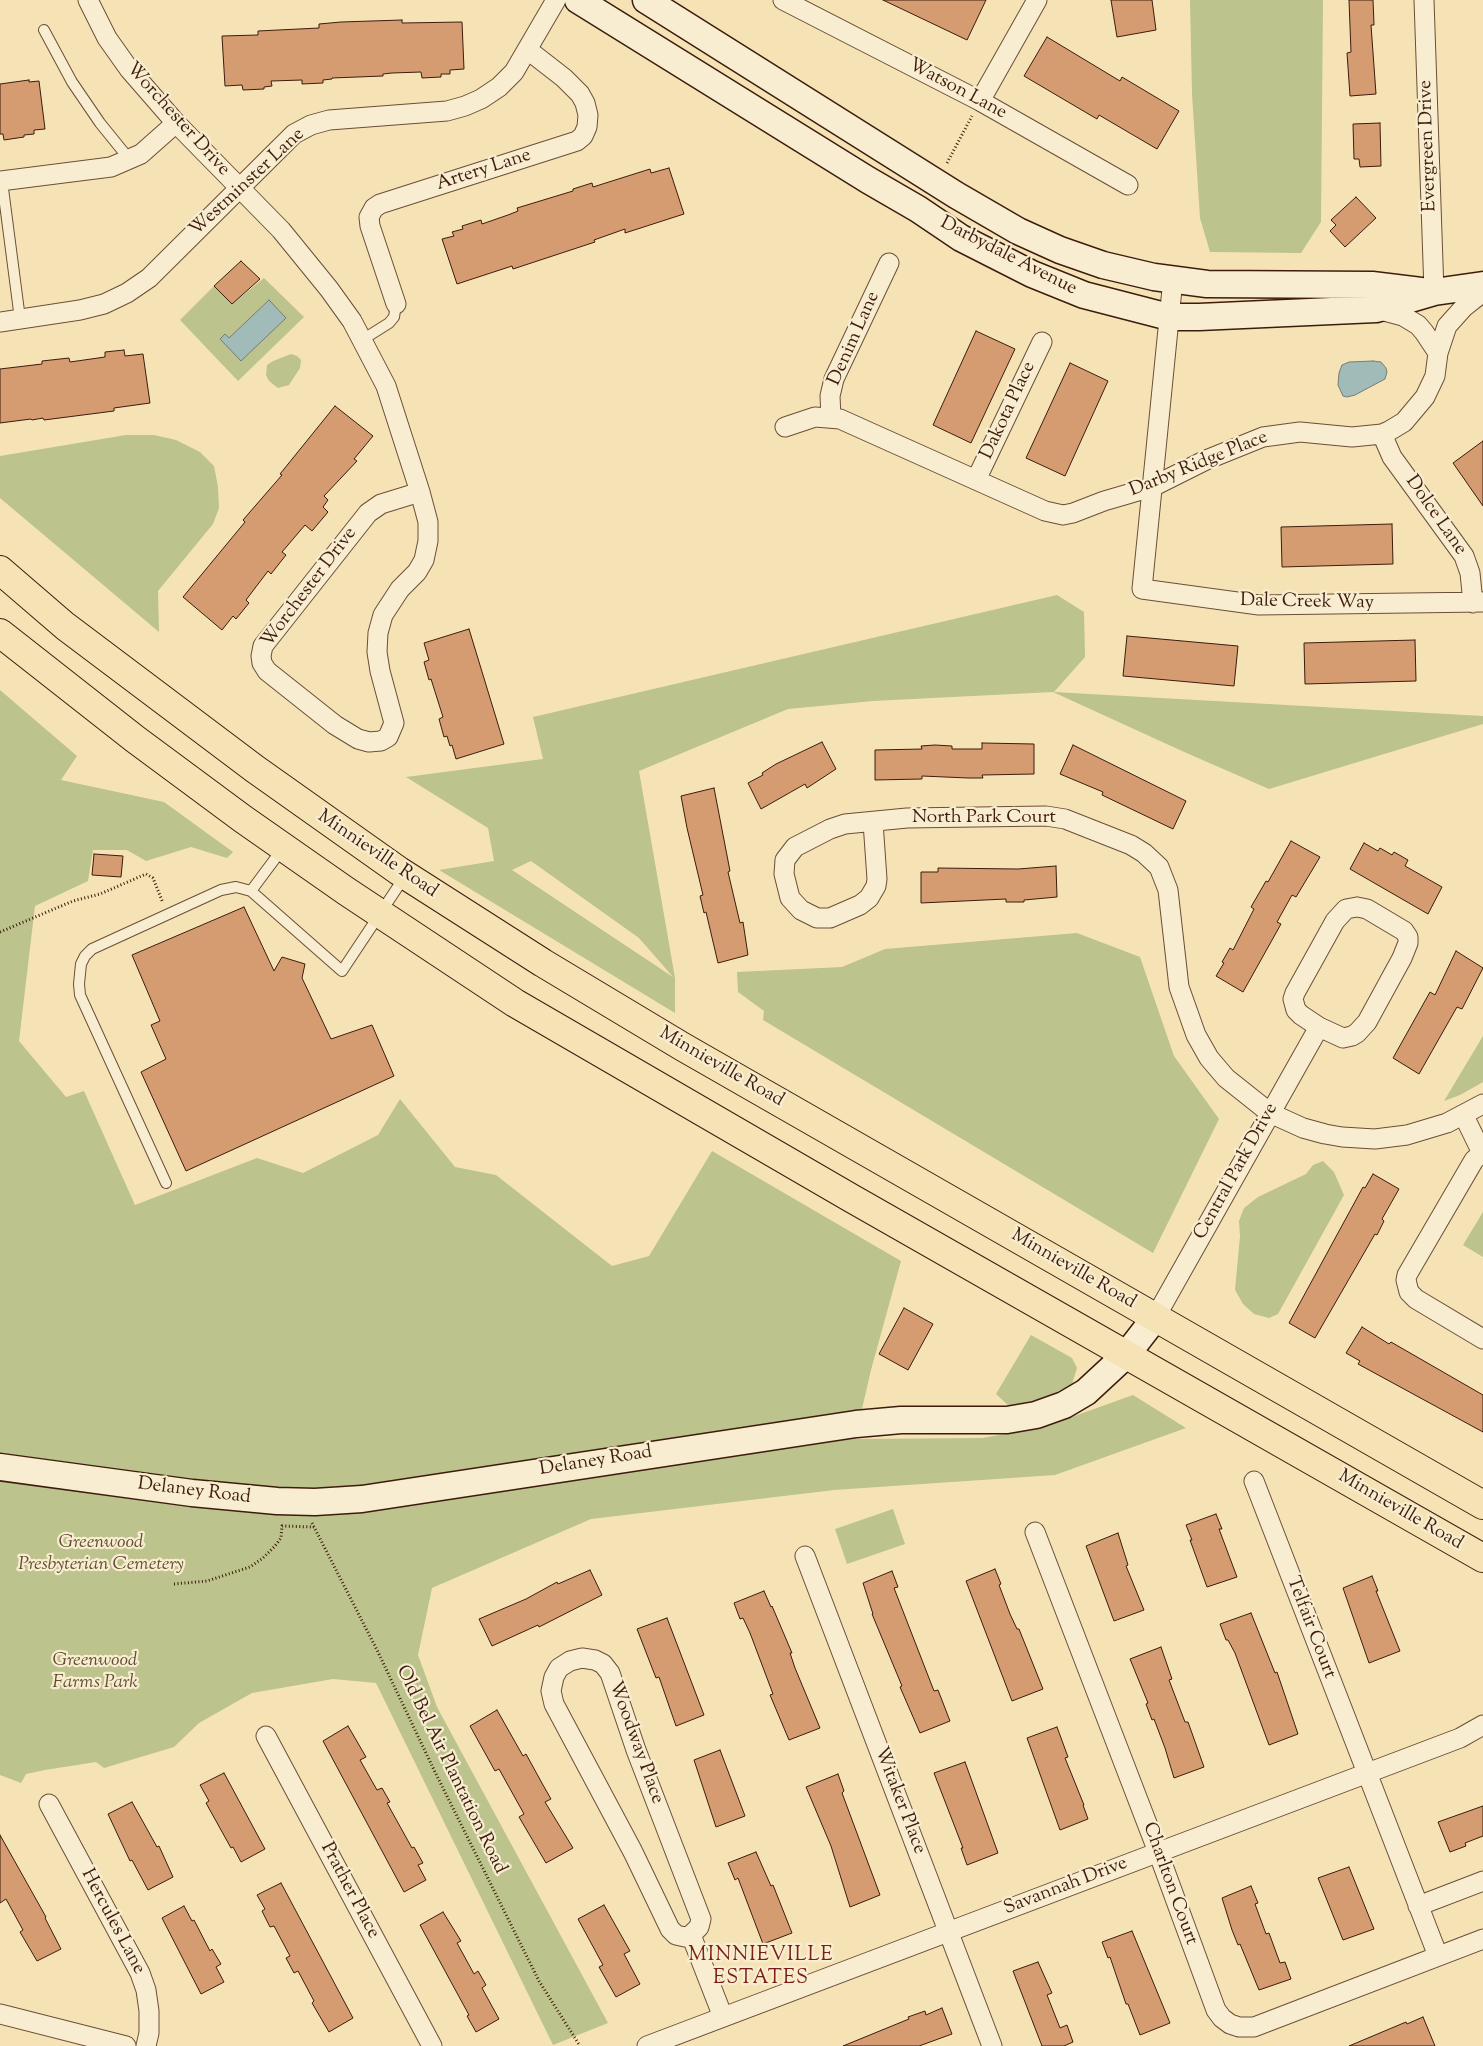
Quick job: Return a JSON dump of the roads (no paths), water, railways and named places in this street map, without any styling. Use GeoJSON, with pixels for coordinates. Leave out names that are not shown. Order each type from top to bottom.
{"type":"FeatureCollection","features":[{"type":"Feature","properties":{"kind":"main road","name":"Minnieville Road"},"geometry":{"type":"LineString","coordinates":[[0,570],[65,626],[247,763],[405,876],[543,963],[683,1047],[1483,1505]]}},
{"type":"Feature","properties":{"kind":"main road","name":"Minnieville Road"},"geometry":{"type":"LineString","coordinates":[[0,633],[135,739],[283,847],[515,1003],[598,1053],[1483,1558]]}},
{"type":"Feature","properties":{"kind":"street","name":"Worchester Drive"},"geometry":{"type":"LineString","coordinates":[[88,0],[107,38],[128,69],[176,123],[300,252],[335,297],[362,340],[386,386],[420,492],[428,522],[428,541],[424,560],[417,572],[390,601],[383,614],[378,633],[377,652],[380,671],[394,723],[388,736],[381,741],[369,742],[358,739],[335,725],[267,672],[262,663],[263,646],[368,512],[380,504],[420,492]]}},
{"type":"Feature","properties":{"kind":"street","name":"Westminster Lane"},"geometry":{"type":"LineString","coordinates":[[0,322],[80,310],[104,304],[128,293],[149,278],[294,134],[310,125],[329,120],[447,111],[480,99],[499,87],[514,72],[556,0]]}},
{"type":"Feature","properties":{"kind":"street","name":"Darbydale Avenue"},"geometry":{"type":"LineString","coordinates":[[578,0],[918,209],[961,238],[1032,274],[1084,295],[1169,317],[1199,317],[1376,308],[1434,292],[1483,285]]}},
{"type":"Feature","properties":{"kind":"street","name":"Darbydale Avenue"},"geometry":{"type":"LineString","coordinates":[[646,0],[956,195],[1018,231],[1060,250],[1103,266],[1207,284],[1372,285],[1434,292]]}},
{"type":"Feature","properties":{"kind":"street","name":"Watson Lane"},"geometry":{"type":"LineString","coordinates":[[783,0],[980,101],[1128,186]]}},
{"type":"Feature","properties":{"kind":"street"},"geometry":{"type":"LineString","coordinates":[[980,101],[1037,0]]}},
{"type":"Feature","properties":{"kind":"street","name":"Evergreen Drive"},"geometry":{"type":"LineString","coordinates":[[1424,0],[1434,292]]}},
{"type":"Feature","properties":{"kind":"street","name":"Artery Lane"},"geometry":{"type":"LineString","coordinates":[[396,304],[370,226],[370,217],[374,208],[380,204],[577,140],[582,136],[587,127],[588,115],[580,94],[564,78],[528,50]]}},
{"type":"Feature","properties":{"kind":"street"},"geometry":{"type":"LineString","coordinates":[[1,181],[111,167],[130,160],[154,144],[176,123]]}},
{"type":"Feature","properties":{"kind":"street","name":"Denim Lane"},"geometry":{"type":"LineString","coordinates":[[831,417],[831,387],[834,379],[889,263]]}},
{"type":"Feature","properties":{"kind":"street","name":"Dale Creek Way"},"geometry":{"type":"LineString","coordinates":[[1173,279],[1142,589],[1259,605],[1478,602]]}},
{"type":"Feature","properties":{"kind":"street","name":"Darby Ridge Place"},"geometry":{"type":"LineString","coordinates":[[785,427],[815,417],[840,419],[1045,511],[1063,514],[1082,511],[1104,501],[1152,487],[1206,460],[1263,437],[1300,432],[1345,438],[1382,434],[1404,422],[1425,398],[1435,376],[1438,353],[1450,322],[1464,307],[1483,292]]}},
{"type":"Feature","properties":{"kind":"street"},"geometry":{"type":"LineString","coordinates":[[1376,308],[1403,316],[1418,325],[1438,353]]}},
{"type":"Feature","properties":{"kind":"street","name":"Dakota Place"},"geometry":{"type":"LineString","coordinates":[[976,480],[1042,342]]}},
{"type":"Feature","properties":{"kind":"street","name":"Dolce Lane"},"geometry":{"type":"LineString","coordinates":[[1382,434],[1392,457],[1464,556],[1478,602]]}},
{"type":"Feature","properties":{"kind":"street","name":"North Park Court"},"geometry":{"type":"LineString","coordinates":[[873,822],[877,879],[876,886],[869,898],[860,906],[830,918],[817,918],[801,910],[790,898],[784,874],[785,860],[795,847],[830,829],[845,824],[907,818],[1046,816],[1079,824],[1131,845],[1144,853],[1159,867],[1166,881],[1177,980],[1182,1001],[1196,1035],[1209,1058],[1226,1078],[1270,1113],[1310,1130],[1359,1139],[1407,1135],[1446,1124],[1464,1116],[1483,1104]]}},
{"type":"Feature","properties":{"kind":"street"},"geometry":{"type":"LineString","coordinates":[[1361,907],[1404,931],[1408,937],[1407,949],[1362,1028],[1352,1036],[1343,1038],[1319,1026],[1296,1010],[1293,999],[1294,993],[1340,914],[1346,909],[1361,907]]}},
{"type":"Feature","properties":{"kind":"street","name":"Central Park Drive"},"geometry":{"type":"LineString","coordinates":[[1155,1318],[1319,1026]]}},
{"type":"Feature","properties":{"kind":"street"},"geometry":{"type":"LineString","coordinates":[[1464,1116],[1483,1152],[1474,1160],[1407,1275],[1406,1280],[1409,1292],[1416,1298],[1483,1339]]}},
{"type":"Feature","properties":{"kind":"street","name":"Delaney Road"},"geometry":{"type":"LineString","coordinates":[[0,1467],[192,1493],[277,1502],[302,1502],[362,1499],[856,1424],[901,1420],[983,1421],[1026,1417],[1064,1405],[1086,1392],[1127,1354],[1155,1318]]}},
{"type":"Feature","properties":{"kind":"street","name":"Telfair Court"},"geometry":{"type":"LineString","coordinates":[[1254,1481],[1366,1774]]}},
{"type":"Feature","properties":{"kind":"street","name":"Charlton Court"},"geometry":{"type":"LineString","coordinates":[[1035,1532],[1158,1852],[1216,2010],[1230,2024],[1239,2027],[1254,2027],[1483,1939]]}},
{"type":"Feature","properties":{"kind":"street","name":"Witaker Place"},"geometry":{"type":"LineString","coordinates":[[805,1556],[992,2046]]}},
{"type":"Feature","properties":{"kind":"street","name":"Woodway Place"},"geometry":{"type":"LineString","coordinates":[[582,1658],[595,1660],[603,1664],[610,1673],[636,1750],[701,1919],[699,1927],[692,1935],[684,1937],[676,1935],[670,1929],[633,1852],[554,1704],[551,1691],[554,1677],[559,1668],[570,1661],[582,1658]]}},
{"type":"Feature","properties":{"kind":"street","name":"Savannah Drive"},"geometry":{"type":"LineString","coordinates":[[647,2046],[1460,1738],[1483,1724]]}},
{"type":"Feature","properties":{"kind":"street","name":"Prather Place"},"geometry":{"type":"LineString","coordinates":[[266,1736],[432,2046]]}},
{"type":"Feature","properties":{"kind":"street"},"geometry":{"type":"LineString","coordinates":[[1366,1774],[1438,1956]]}},
{"type":"Feature","properties":{"kind":"street","name":"Hercules Lane"},"geometry":{"type":"LineString","coordinates":[[49,1804],[140,1973],[146,1990],[149,2011],[149,2033],[146,2046]]}},
{"type":"Feature","properties":{"kind":"street"},"geometry":{"type":"LineString","coordinates":[[1418,1906],[1483,1881]]}},
{"type":"Feature","properties":{"kind":"street"},"geometry":{"type":"LineString","coordinates":[[692,1935],[723,2017]]}},
{"type":"Feature","properties":{"kind":"street"},"geometry":{"type":"LineString","coordinates":[[0,2014],[126,2046]]}},
{"type":"Feature","properties":{"kind":"lane"},"geometry":{"type":"LineString","coordinates":[[44,30],[72,82],[100,123],[130,160]]}},
{"type":"Feature","properties":{"kind":"lane"},"geometry":{"type":"LineString","coordinates":[[1,181],[20,319]]}},
{"type":"Feature","properties":{"kind":"lane"},"geometry":{"type":"LineString","coordinates":[[362,340],[389,323],[394,317],[396,304]]}},
{"type":"Feature","properties":{"kind":"lane"},"geometry":{"type":"LineString","coordinates":[[252,891],[283,847]]}},
{"type":"Feature","properties":{"kind":"lane"},"geometry":{"type":"LineString","coordinates":[[166,1183],[80,995],[81,964],[92,949],[227,888],[236,887],[252,891],[342,971],[405,876]]}},
{"type":"Feature","properties":{"kind":"water"},"geometry":{"type":"Polygon","coordinates":[[[269,300],[286,318],[241,361],[220,339],[225,334],[229,338],[269,300]]]}},
{"type":"Feature","properties":{"kind":"water"},"geometry":{"type":"Polygon","coordinates":[[[1349,362],[1381,362],[1386,368],[1385,379],[1355,395],[1343,396],[1338,385],[1342,365],[1349,362]]]}},
{"type":"Feature","properties":{"kind":"district","name":"MINNIEVILLE ESTATES"},"geometry":{"type":"Point","coordinates":[761,1968]}},
{"type":"Feature","properties":{"kind":"park label","name":"Greenwood Presbyterian Cemetery"},"geometry":{"type":"Point","coordinates":[101,1555]}},
{"type":"Feature","properties":{"kind":"park label","name":"Greenwood Farms Park"},"geometry":{"type":"Point","coordinates":[95,1673]}}]}
